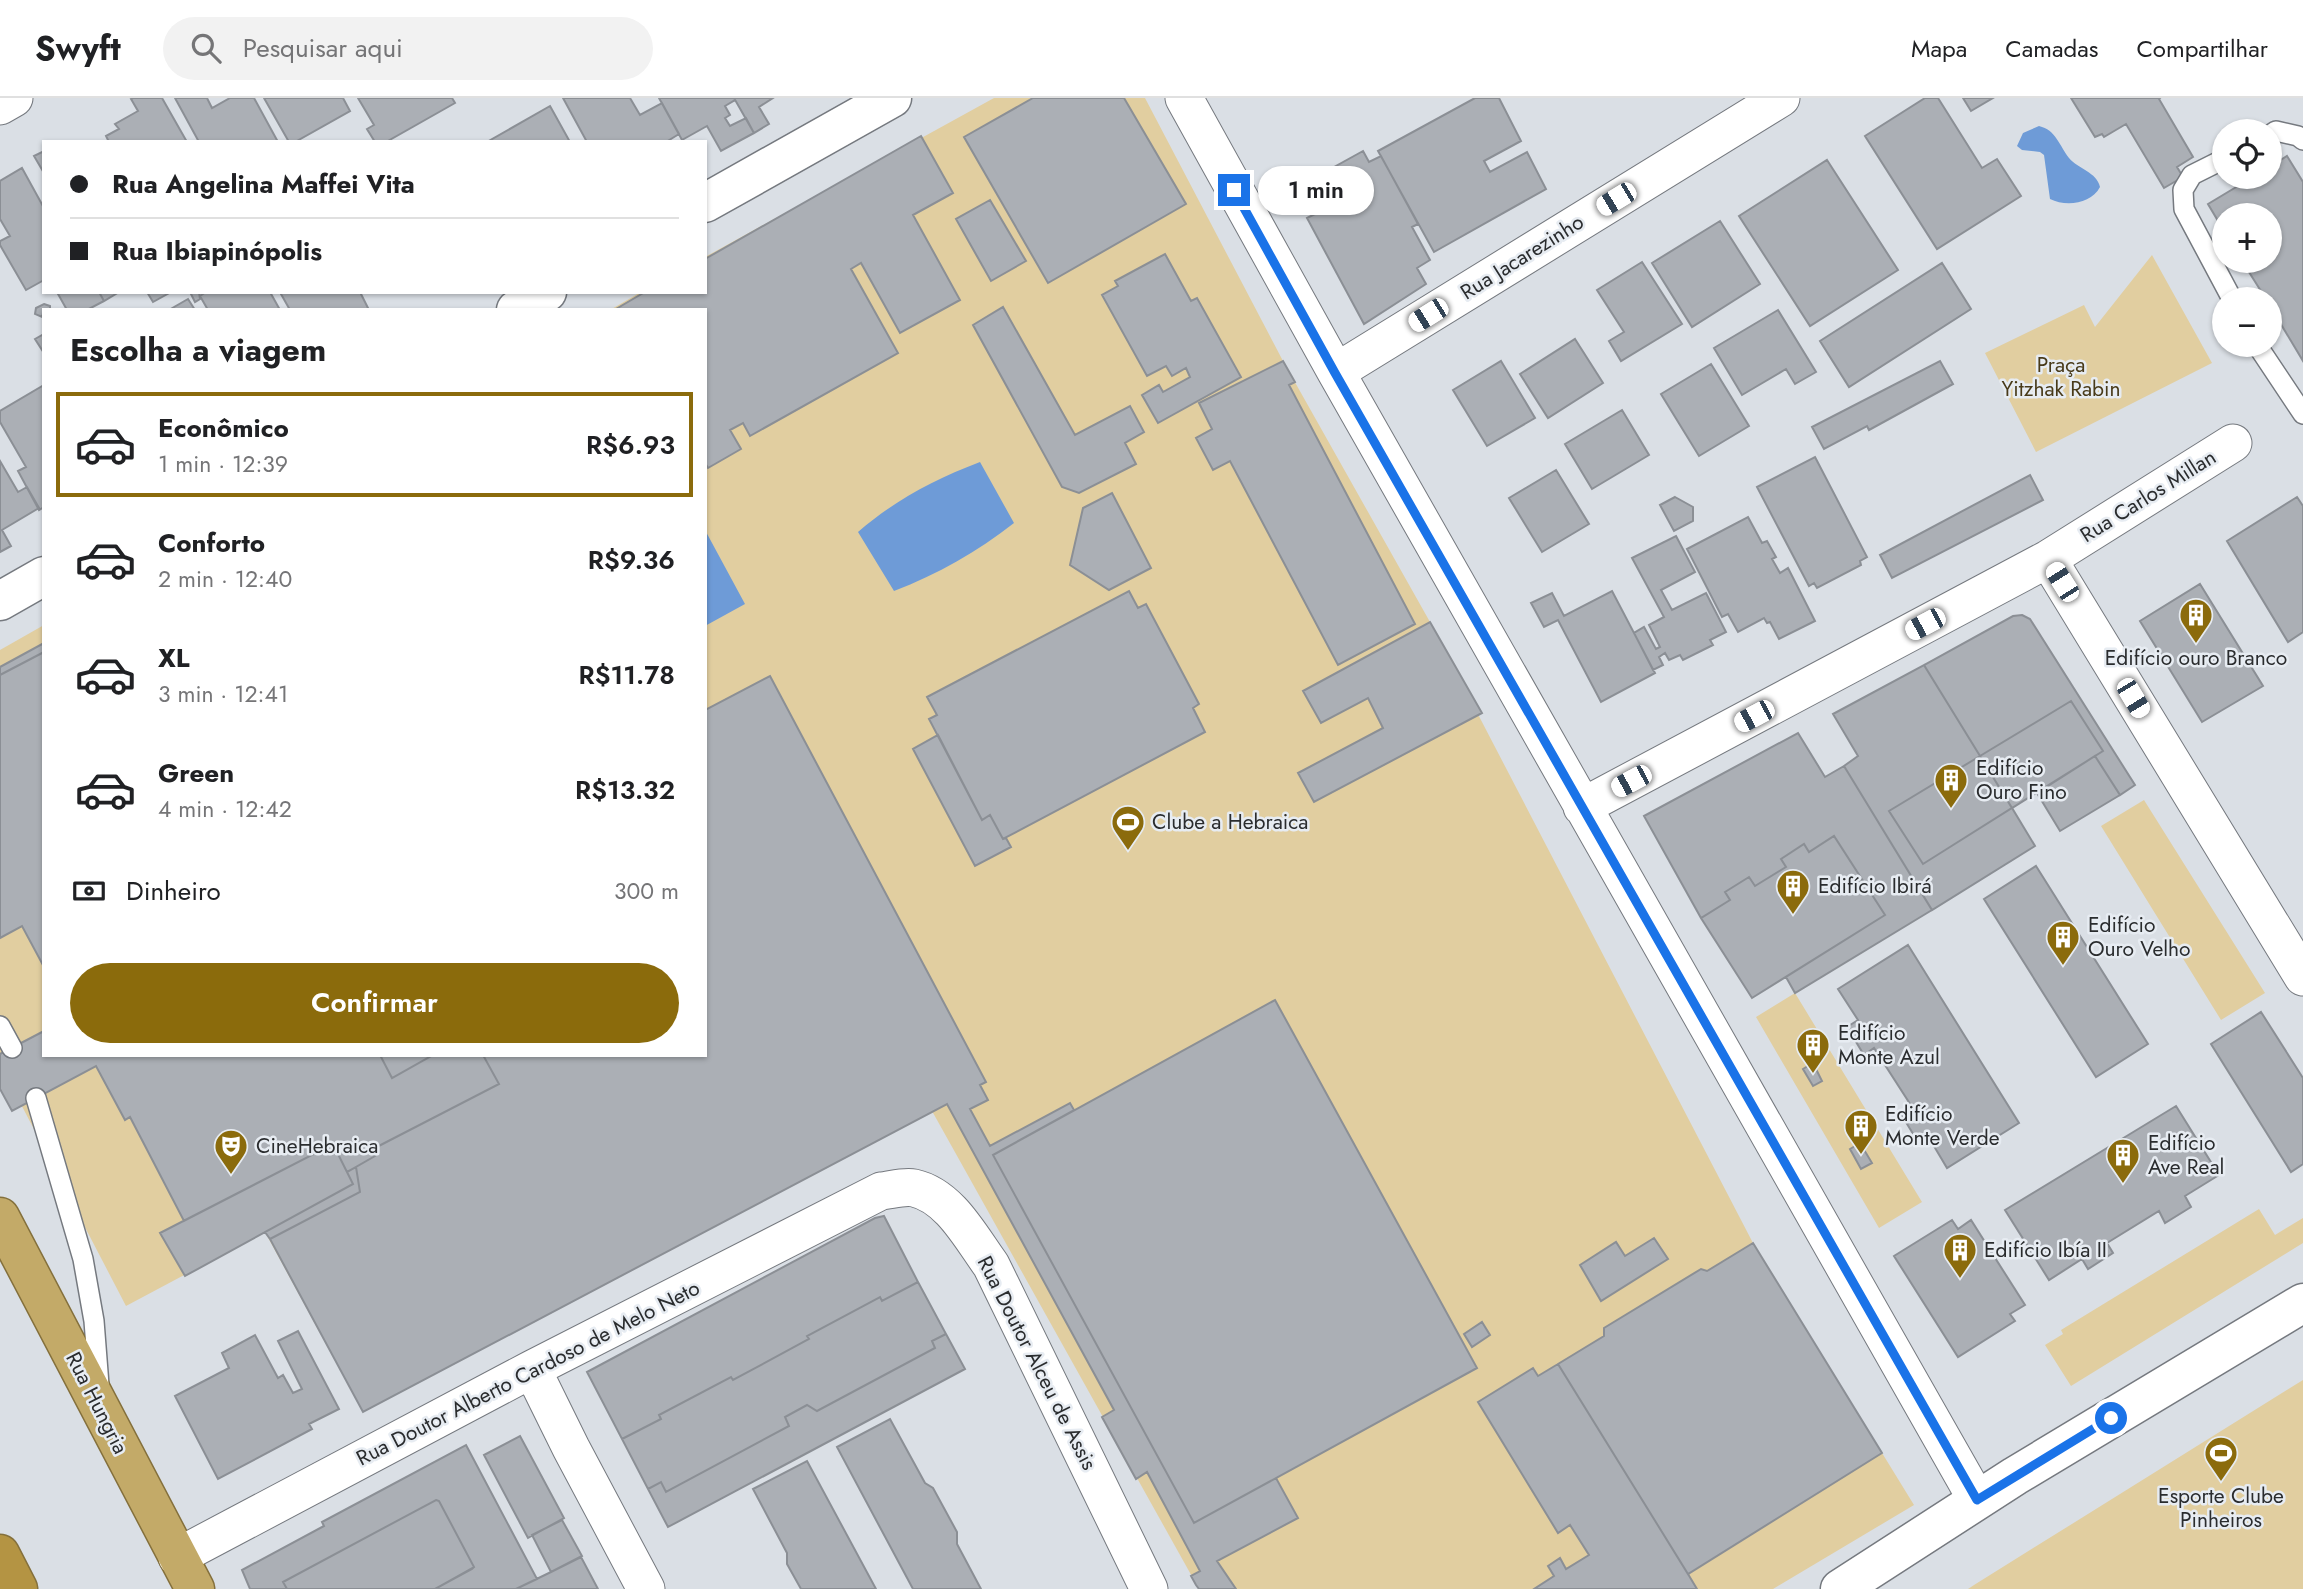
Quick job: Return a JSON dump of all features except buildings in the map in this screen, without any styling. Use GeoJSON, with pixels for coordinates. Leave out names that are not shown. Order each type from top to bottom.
{"type":"FeatureCollection","features":[{"type":"Feature","properties":{"kind":"highway","name":"Rua Hungria"},"geometry":{"type":"LineString","coordinates":[[0,1217],[186,1573]]}},
{"type":"Feature","properties":{"kind":"highway"},"geometry":{"type":"LineString","coordinates":[[0,1554],[18,1589]]}},
{"type":"Feature","properties":{"kind":"street"},"geometry":{"type":"LineString","coordinates":[[0,106],[15,98]]}},
{"type":"Feature","properties":{"kind":"street"},"geometry":{"type":"LineString","coordinates":[[707,202],[892,98]]}},
{"type":"Feature","properties":{"kind":"street"},"geometry":{"type":"LineString","coordinates":[[1184,98],[1335,373],[1977,1500]]}},
{"type":"Feature","properties":{"kind":"street","name":"Rua Jacarezinho"},"geometry":{"type":"LineString","coordinates":[[1335,373],[1781,98]]}},
{"type":"Feature","properties":{"kind":"street"},"geometry":{"type":"LineString","coordinates":[[519,308],[544,294]]}},
{"type":"Feature","properties":{"kind":"street","name":"Rua Carlos Millan"},"geometry":{"type":"LineString","coordinates":[[1582,807],[2048,559],[2233,443]]}},
{"type":"Feature","properties":{"kind":"street"},"geometry":{"type":"LineString","coordinates":[[2048,559],[2303,977]]}},
{"type":"Feature","properties":{"kind":"street"},"geometry":{"type":"LineString","coordinates":[[0,601],[42,577]]}},
{"type":"Feature","properties":{"kind":"street","name":"Rua Doutor Alceu de Assis"},"geometry":{"type":"LineString","coordinates":[[881,1191],[911,1187],[930,1194],[956,1216],[991,1265],[1149,1589]]}},
{"type":"Feature","properties":{"kind":"street","name":"Rua Doutor Alberto Cardoso de Melo Neto"},"geometry":{"type":"LineString","coordinates":[[186,1573],[533,1369],[881,1191]]}},
{"type":"Feature","properties":{"kind":"street"},"geometry":{"type":"LineString","coordinates":[[1840,1589],[1977,1500],[2303,1303]]}},
{"type":"Feature","properties":{"kind":"street"},"geometry":{"type":"LineString","coordinates":[[533,1369],[571,1448],[646,1589]]}},
{"type":"Feature","properties":{"kind":"lane"},"geometry":{"type":"LineString","coordinates":[[2282,132],[2303,140]]}},
{"type":"Feature","properties":{"kind":"lane"},"geometry":{"type":"LineString","coordinates":[[2212,165],[2192,175],[2183,190],[2184,209],[2226,287]]}},
{"type":"Feature","properties":{"kind":"lane"},"geometry":{"type":"LineString","coordinates":[[2266,357],[2303,414]]}},
{"type":"Feature","properties":{"kind":"lane"},"geometry":{"type":"LineString","coordinates":[[0,1026],[12,1048]]}},
{"type":"Feature","properties":{"kind":"lane"},"geometry":{"type":"LineString","coordinates":[[36,1098],[83,1259],[94,1321],[101,1410]]}},
{"type":"Feature","properties":{"kind":"green space","name":"Clube a Hebraica"},"geometry":{"type":"Polygon","coordinates":[[[994,98],[1145,98],[1283,361],[1430,622],[1753,1243],[1914,1505],[1773,1589],[1199,1589],[932,1111],[363,1412],[265,1232],[126,1306],[0,1064],[0,650],[42,626],[42,1057],[707,1057],[707,308],[613,308],[638,294],[707,294],[707,256],[994,98]]]}},
{"type":"Feature","properties":{"kind":"green space","name":"Praça Yitzhak Rabin"},"geometry":{"type":"Polygon","coordinates":[[[2152,255],[2212,363],[2036,452],[1985,353],[2084,305],[2095,327],[2152,255]]]}},
{"type":"Feature","properties":{"kind":"green space"},"geometry":{"type":"Polygon","coordinates":[[[2144,800],[2265,993],[2221,1020],[2101,826],[2144,800]]]}},
{"type":"Feature","properties":{"kind":"green space"},"geometry":{"type":"Polygon","coordinates":[[[1795,993],[1922,1202],[1879,1228],[1756,1017],[1795,993]]]}},
{"type":"Feature","properties":{"kind":"green space"},"geometry":{"type":"Polygon","coordinates":[[[2259,1209],[2275,1235],[2303,1218],[2303,1243],[2071,1386],[2045,1345],[2063,1334],[2061,1330],[2259,1209]]]}},
{"type":"Feature","properties":{"kind":"green space","name":"Esporte Clube Pinheiros"},"geometry":{"type":"Polygon","coordinates":[[[2303,1380],[2303,1589],[1968,1589],[1974,1585],[2303,1380]]]}},
{"type":"Feature","properties":{"kind":"water"},"geometry":{"type":"Polygon","coordinates":[[[2039,126],[2049,131],[2069,158],[2098,182],[2100,187],[2091,197],[2070,203],[2050,199],[2044,155],[2022,150],[2017,146],[2023,133],[2039,126]]]}},
{"type":"Feature","properties":{"kind":"water"},"geometry":{"type":"Polygon","coordinates":[[[980,462],[1014,523],[957,562],[894,591],[858,532],[916,491],[980,462]]]}},
{"type":"Feature","properties":{"kind":"water"},"geometry":{"type":"Polygon","coordinates":[[[707,534],[745,604],[707,625],[707,534]]]}},
{"type":"Feature","properties":{"kind":"place","name":"Edifício ouro Branco"},"geometry":{"type":"Point","coordinates":[2196,645]}},
{"type":"Feature","properties":{"kind":"place","name":"Edifício Ouro Fino"},"geometry":{"type":"Point","coordinates":[1951,810]}},
{"type":"Feature","properties":{"kind":"place","name":"Clube a Hebraica"},"geometry":{"type":"Point","coordinates":[1128,852]}},
{"type":"Feature","properties":{"kind":"place","name":"Edifício Ibirá"},"geometry":{"type":"Point","coordinates":[1793,916]}},
{"type":"Feature","properties":{"kind":"place","name":"Edifício Ouro Velho"},"geometry":{"type":"Point","coordinates":[2063,967]}},
{"type":"Feature","properties":{"kind":"place","name":"Edifício Monte Azul"},"geometry":{"type":"Point","coordinates":[1813,1075]}},
{"type":"Feature","properties":{"kind":"place","name":"Edifício Monte Verde"},"geometry":{"type":"Point","coordinates":[1861,1156]}},
{"type":"Feature","properties":{"kind":"place","name":"CineHebraica"},"geometry":{"type":"Point","coordinates":[231,1176]}},
{"type":"Feature","properties":{"kind":"place","name":"Edifício Ave Real"},"geometry":{"type":"Point","coordinates":[2123,1185]}},
{"type":"Feature","properties":{"kind":"place","name":"Edifício Ibía II"},"geometry":{"type":"Point","coordinates":[1960,1280]}},
{"type":"Feature","properties":{"kind":"place","name":"Esporte Clube Pinheiros"},"geometry":{"type":"Point","coordinates":[2221,1483]}},
{"type":"Feature","properties":{"kind":"route"},"geometry":{"type":"LineString","coordinates":[[1234,190],[1335,373],[1977,1500],[2111,1418]]}}]}
